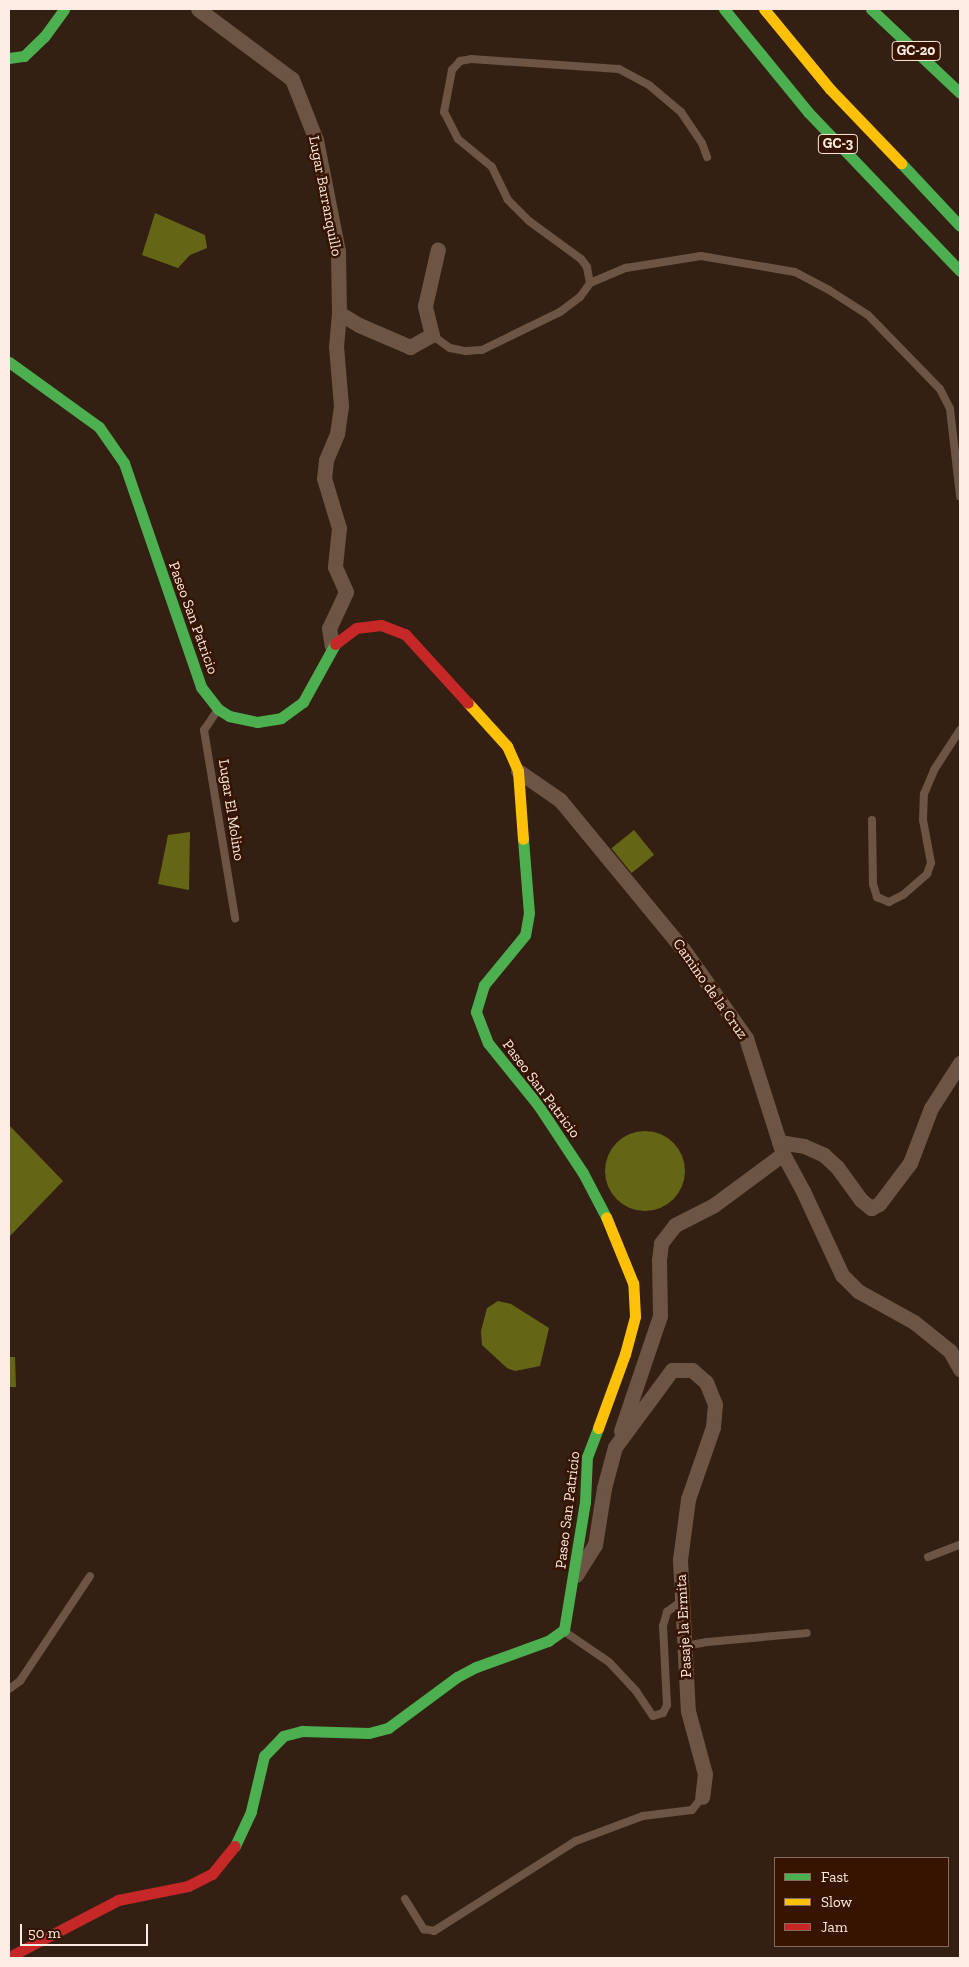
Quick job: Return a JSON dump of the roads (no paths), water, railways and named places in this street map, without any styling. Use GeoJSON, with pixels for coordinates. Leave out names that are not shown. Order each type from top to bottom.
{"type":"FeatureCollection","features":[{"type":"Feature","properties":{"kind":"main road"},"geometry":{"type":"LineString","coordinates":[[9,58],[24,56],[44,37],[64,9]]}},
{"type":"Feature","properties":{"kind":"main road","name":"GC-3"},"geometry":{"type":"LineString","coordinates":[[724,9],[808,112],[960,271]]}},
{"type":"Feature","properties":{"kind":"main road","name":"GC-3"},"geometry":{"type":"LineString","coordinates":[[764,9],[830,88],[960,226]]}},
{"type":"Feature","properties":{"kind":"main road","name":"GC-20"},"geometry":{"type":"LineString","coordinates":[[872,9],[960,93]]}},
{"type":"Feature","properties":{"kind":"main road","name":"Paseo San Patricio"},"geometry":{"type":"LineString","coordinates":[[9,362],[99,427],[124,463],[155,558],[202,687],[218,709]]}},
{"type":"Feature","properties":{"kind":"main road"},"geometry":{"type":"LineString","coordinates":[[218,709],[229,716],[257,722],[281,718],[303,702],[332,646],[356,628],[381,625],[404,634],[507,746],[518,771]]}},
{"type":"Feature","properties":{"kind":"main road","name":"Paseo San Patricio"},"geometry":{"type":"LineString","coordinates":[[518,771],[529,913],[525,935],[513,952],[484,985],[476,1012],[488,1043],[538,1105],[583,1173],[614,1229],[633,1283],[635,1316],[625,1354],[587,1457],[585,1502],[564,1630]]}},
{"type":"Feature","properties":{"kind":"main road"},"geometry":{"type":"LineString","coordinates":[[9,1957],[118,1900],[188,1886],[212,1874],[236,1844],[251,1811],[264,1756],[283,1736],[302,1731],[369,1733],[388,1728],[457,1677],[476,1666],[548,1641],[564,1630]]}},
{"type":"Feature","properties":{"kind":"street","name":"Lugar Barranquillo"},"geometry":{"type":"LineString","coordinates":[[198,9],[292,79],[316,140],[338,251],[339,313],[336,346],[341,406],[337,434],[326,460],[324,478],[340,528],[335,567],[346,592],[328,628],[332,646]]}},
{"type":"Feature","properties":{"kind":"street"},"geometry":{"type":"LineString","coordinates":[[339,313],[359,325],[410,347],[432,335],[425,306],[438,249]]}},
{"type":"Feature","properties":{"kind":"street","name":"Camino de la Cruz"},"geometry":{"type":"LineString","coordinates":[[518,771],[560,800],[683,949],[746,1038],[781,1148],[842,1275],[858,1291],[914,1322],[950,1351],[960,1369]]}},
{"type":"Feature","properties":{"kind":"street"},"geometry":{"type":"LineString","coordinates":[[616,1447],[660,1316],[659,1260],[661,1243],[675,1225],[714,1205],[781,1148],[804,1146],[824,1154],[837,1167],[861,1200],[871,1208],[879,1204],[910,1164],[931,1108],[960,1063]]}},
{"type":"Feature","properties":{"kind":"street","name":"Pasaje la Ermita"},"geometry":{"type":"LineString","coordinates":[[574,1578],[595,1545],[604,1488],[616,1447],[672,1370],[692,1370],[706,1382],[715,1404],[713,1427],[688,1499],[680,1560],[688,1711],[705,1774],[702,1797]]}},
{"type":"Feature","properties":{"kind":"lane"},"geometry":{"type":"LineString","coordinates":[[590,283],[587,267],[581,259],[529,221],[508,200],[492,167],[458,139],[444,112],[452,70],[460,61],[471,59],[619,69],[649,85],[682,112],[702,144],[707,157]]}},
{"type":"Feature","properties":{"kind":"lane"},"geometry":{"type":"LineString","coordinates":[[432,335],[450,348],[466,351],[482,350],[560,312],[580,297],[590,283],[626,268],[701,256],[796,272],[868,315],[940,389],[950,409],[960,496]]}},
{"type":"Feature","properties":{"kind":"lane","name":"Lugar El Molino"},"geometry":{"type":"LineString","coordinates":[[218,709],[204,730],[235,918]]}},
{"type":"Feature","properties":{"kind":"lane"},"geometry":{"type":"LineString","coordinates":[[872,820],[873,884],[877,897],[889,902],[903,895],[926,874],[931,863],[923,820],[924,794],[934,770],[960,730]]}},
{"type":"Feature","properties":{"kind":"lane"},"geometry":{"type":"LineString","coordinates":[[928,1557],[960,1545]]}},
{"type":"Feature","properties":{"kind":"lane"},"geometry":{"type":"LineString","coordinates":[[9,1689],[20,1681],[90,1576]]}},
{"type":"Feature","properties":{"kind":"lane"},"geometry":{"type":"LineString","coordinates":[[564,1630],[609,1662],[636,1691],[654,1716],[663,1714],[667,1705],[663,1626],[667,1612],[683,1600]]}},
{"type":"Feature","properties":{"kind":"lane"},"geometry":{"type":"LineString","coordinates":[[686,1646],[707,1642],[807,1633]]}},
{"type":"Feature","properties":{"kind":"lane","name":"Pasaje la Ermita"},"geometry":{"type":"LineString","coordinates":[[405,1899],[424,1929],[434,1931],[576,1842],[643,1816],[692,1810],[702,1797]]}}]}
